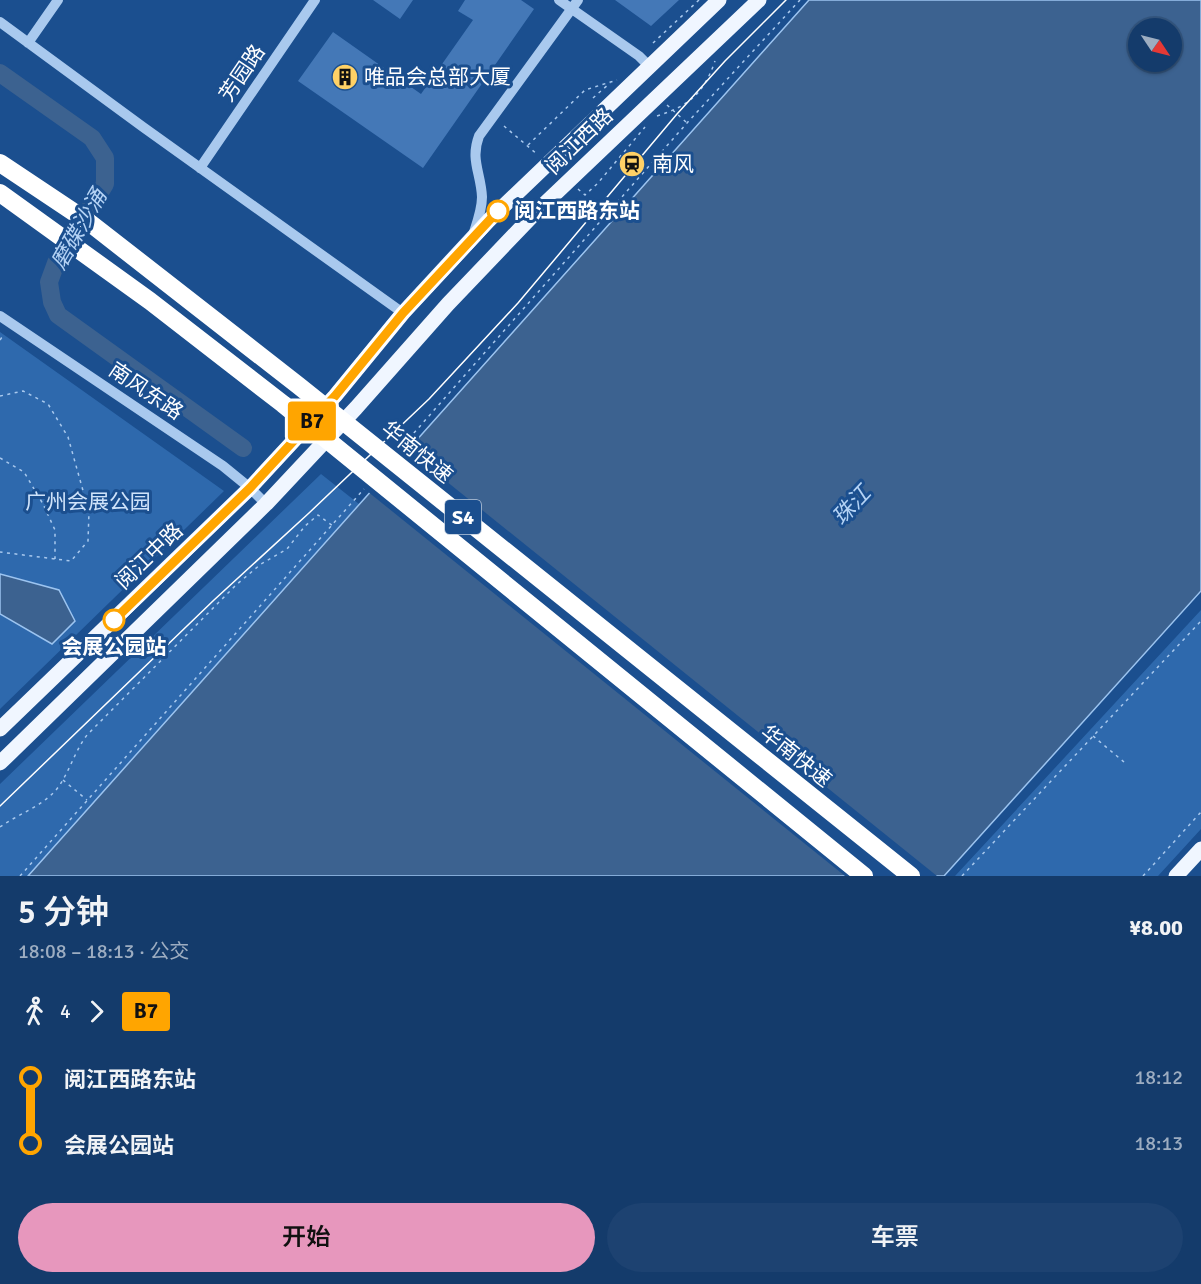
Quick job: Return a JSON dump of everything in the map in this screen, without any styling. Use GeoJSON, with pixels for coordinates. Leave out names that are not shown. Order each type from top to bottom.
{"type":"FeatureCollection","features":[{"type":"Feature","properties":{"kind":"highway","name":"华南快速"},"geometry":{"type":"LineString","coordinates":[[4,166],[90,223],[281,372],[911,876]]}},
{"type":"Feature","properties":{"kind":"highway","name":"S4"},"geometry":{"type":"LineString","coordinates":[[0,192],[150,301],[283,404],[864,876]]}},
{"type":"Feature","properties":{"kind":"main road","name":"阅江西路"},"geometry":{"type":"LineString","coordinates":[[250,488],[335,396],[403,313],[472,237],[719,0]]}},
{"type":"Feature","properties":{"kind":"main road","name":"阅江西路"},"geometry":{"type":"LineString","coordinates":[[266,504],[356,408],[448,304],[536,212],[759,0]]}},
{"type":"Feature","properties":{"kind":"main road","name":"阅江中路"},"geometry":{"type":"LineString","coordinates":[[0,729],[250,488]]}},
{"type":"Feature","properties":{"kind":"main road"},"geometry":{"type":"LineString","coordinates":[[0,763],[266,504]]}},
{"type":"Feature","properties":{"kind":"main road"},"geometry":{"type":"LineString","coordinates":[[1176,876],[1201,849]]}},
{"type":"Feature","properties":{"kind":"street"},"geometry":{"type":"LineString","coordinates":[[28,43],[58,0]]}},
{"type":"Feature","properties":{"kind":"street","name":"芳园路"},"geometry":{"type":"LineString","coordinates":[[200,168],[315,0]]}},
{"type":"Feature","properties":{"kind":"street"},"geometry":{"type":"LineString","coordinates":[[559,0],[575,4],[649,66]]}},
{"type":"Feature","properties":{"kind":"street"},"geometry":{"type":"LineString","coordinates":[[472,237],[478,222],[482,198],[474,158],[479,136],[575,4]]}},
{"type":"Feature","properties":{"kind":"street"},"geometry":{"type":"LineString","coordinates":[[1,22],[403,313]]}},
{"type":"Feature","properties":{"kind":"street","name":"南风东路"},"geometry":{"type":"LineString","coordinates":[[0,316],[223,466],[266,504]]}},
{"type":"Feature","properties":{"kind":"path"},"geometry":{"type":"LineString","coordinates":[[652,43],[699,0]]}},
{"type":"Feature","properties":{"kind":"path"},"geometry":{"type":"LineString","coordinates":[[396,453],[687,123],[800,0]]}},
{"type":"Feature","properties":{"kind":"path"},"geometry":{"type":"LineString","coordinates":[[527,146],[585,90],[623,78]]}},
{"type":"Feature","properties":{"kind":"path"},"geometry":{"type":"LineString","coordinates":[[593,98],[612,80]]}},
{"type":"Feature","properties":{"kind":"path"},"geometry":{"type":"LineString","coordinates":[[664,102],[687,123]]}},
{"type":"Feature","properties":{"kind":"path"},"geometry":{"type":"LineString","coordinates":[[0,396],[23,392],[48,404],[68,437],[89,512],[88,541],[71,561],[0,552]]}},
{"type":"Feature","properties":{"kind":"path"},"geometry":{"type":"LineString","coordinates":[[0,458],[24,472],[43,504],[55,530],[55,560]]}},
{"type":"Feature","properties":{"kind":"path"},"geometry":{"type":"LineString","coordinates":[[20,876],[364,489]]}},
{"type":"Feature","properties":{"kind":"path"},"geometry":{"type":"LineString","coordinates":[[0,827],[54,792],[63,780],[80,744],[94,727],[236,585],[261,564],[287,549],[311,520],[318,515],[333,526]]}},
{"type":"Feature","properties":{"kind":"path"},"geometry":{"type":"LineString","coordinates":[[962,876],[1201,621]]}},
{"type":"Feature","properties":{"kind":"path"},"geometry":{"type":"LineString","coordinates":[[1093,736],[1124,762]]}},
{"type":"Feature","properties":{"kind":"path"},"geometry":{"type":"LineString","coordinates":[[63,780],[87,800]]}},
{"type":"Feature","properties":{"kind":"path"},"geometry":{"type":"LineString","coordinates":[[1143,876],[1201,812]]}},
{"type":"Feature","properties":{"kind":"green space","name":"广州会展公园"},"geometry":{"type":"Polygon","coordinates":[[[0,332],[224,491],[0,709],[0,332]]]}},
{"type":"Feature","properties":{"kind":"green space"},"geometry":{"type":"Polygon","coordinates":[[[321,474],[359,504],[28,876],[0,876],[0,784],[321,474]]]}},
{"type":"Feature","properties":{"kind":"green space"},"geometry":{"type":"Polygon","coordinates":[[[1201,610],[1201,829],[1158,876],[955,876],[1201,610]]]}},
{"type":"Feature","properties":{"kind":"water","name":"珠江"},"geometry":{"type":"Polygon","coordinates":[[[809,0],[1201,0],[1201,591],[944,876],[28,876],[809,0]]]}},
{"type":"Feature","properties":{"kind":"water"},"geometry":{"type":"Polygon","coordinates":[[[0,574],[59,590],[75,621],[52,644],[0,614],[0,574]]]}},
{"type":"Feature","properties":{"kind":"pier"},"geometry":{"type":"Polygon","coordinates":[[[405,448],[937,876],[845,876],[367,491],[405,448]]]}},
{"type":"Feature","properties":{"kind":"building"},"geometry":{"type":"Polygon","coordinates":[[[373,0],[413,0],[400,19],[373,0]]]}},
{"type":"Feature","properties":{"kind":"building"},"geometry":{"type":"Polygon","coordinates":[[[465,0],[521,0],[534,9],[423,168],[298,81],[333,32],[421,94],[473,20],[458,11],[465,0]]]}},
{"type":"Feature","properties":{"kind":"building"},"geometry":{"type":"Polygon","coordinates":[[[615,0],[679,0],[651,26],[615,0]]]}},
{"type":"Feature","properties":{"kind":"waterway","name":"磨碟沙涌"},"geometry":{"type":"LineString","coordinates":[[0,73],[92,138],[105,158],[105,184],[56,263],[49,282],[52,302],[58,315],[243,448]]}},
{"type":"Feature","properties":{"kind":"tram line"},"geometry":{"type":"LineString","coordinates":[[0,806],[214,600],[429,399],[518,303],[677,114],[725,61],[786,0]]}},
{"type":"Feature","properties":{"kind":"bus line","name":"B7"},"geometry":{"type":"LineString","coordinates":[[114,620],[250,488],[335,396],[403,313],[498,211]]}},
{"type":"Feature","properties":{"kind":"place","name":"唯品会总部大厦"},"geometry":{"type":"Point","coordinates":[345,77]}},
{"type":"Feature","properties":{"kind":"place","name":"南风"},"geometry":{"type":"Point","coordinates":[632,164]}},
{"type":"Feature","properties":{"kind":"place","name":"阅江西路东站"},"geometry":{"type":"Point","coordinates":[498,211]}},
{"type":"Feature","properties":{"kind":"place","name":"会展公园站"},"geometry":{"type":"Point","coordinates":[114,620]}}]}
